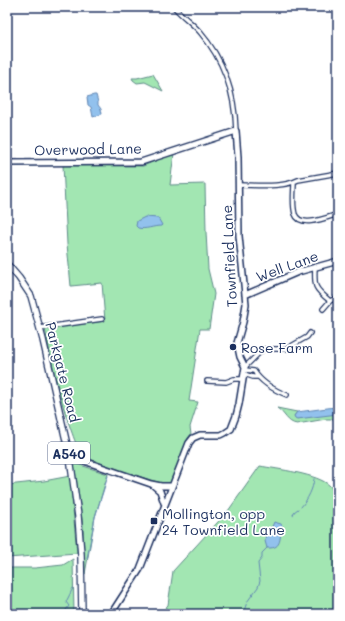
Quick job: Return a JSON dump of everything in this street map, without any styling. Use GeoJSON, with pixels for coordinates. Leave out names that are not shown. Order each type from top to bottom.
{"type":"FeatureCollection","features":[{"type":"Feature","properties":{"kind":"main road","name":"Parkgate Road"},"geometry":{"type":"LineString","coordinates":[[7,264],[31,296],[40,328],[70,458],[78,516],[82,614]]}},
{"type":"Feature","properties":{"kind":"street","name":"Townfield Lane"},"geometry":{"type":"LineString","coordinates":[[111,614],[140,569],[189,443],[193,438],[205,434],[221,435],[231,429],[239,404],[244,372],[237,343],[244,322],[246,304],[239,236],[236,131],[233,98],[226,75],[216,53],[200,32],[174,7]]}},
{"type":"Feature","properties":{"kind":"street","name":"Overwood Lane"},"geometry":{"type":"LineString","coordinates":[[7,163],[141,162],[236,131]]}},
{"type":"Feature","properties":{"kind":"street"},"geometry":{"type":"LineString","coordinates":[[238,185],[266,185],[294,182],[338,173]]}},
{"type":"Feature","properties":{"kind":"street"},"geometry":{"type":"LineString","coordinates":[[294,182],[294,207],[295,214],[299,220],[307,222],[338,214]]}},
{"type":"Feature","properties":{"kind":"street","name":"Well Lane"},"geometry":{"type":"LineString","coordinates":[[245,295],[298,272],[315,266],[338,261]]}},
{"type":"Feature","properties":{"kind":"street"},"geometry":{"type":"LineString","coordinates":[[315,266],[315,286],[318,292],[330,301]]}},
{"type":"Feature","properties":{"kind":"street"},"geometry":{"type":"LineString","coordinates":[[323,309],[330,301],[338,298]]}},
{"type":"Feature","properties":{"kind":"street"},"geometry":{"type":"LineString","coordinates":[[40,328],[102,319]]}},
{"type":"Feature","properties":{"kind":"street"},"geometry":{"type":"LineString","coordinates":[[206,381],[226,382],[234,379],[244,372],[263,349],[286,349],[307,337],[310,333]]}},
{"type":"Feature","properties":{"kind":"street"},"geometry":{"type":"LineString","coordinates":[[244,372],[254,371],[258,377],[286,395]]}},
{"type":"Feature","properties":{"kind":"street"},"geometry":{"type":"LineString","coordinates":[[70,458],[84,461],[151,484],[171,486]]}},
{"type":"Feature","properties":{"kind":"street"},"geometry":{"type":"LineString","coordinates":[[151,484],[160,491],[164,504]]}},
{"type":"Feature","properties":{"kind":"green space"},"geometry":{"type":"Polygon","coordinates":[[[153,74],[163,91],[145,82],[137,83],[132,78],[137,78],[153,74]]]}},
{"type":"Feature","properties":{"kind":"green space"},"geometry":{"type":"Polygon","coordinates":[[[174,153],[170,185],[205,184],[208,269],[214,294],[209,329],[200,329],[189,401],[198,402],[190,427],[191,434],[188,438],[172,480],[167,484],[110,467],[88,458],[81,453],[77,447],[63,405],[53,368],[45,329],[105,321],[102,283],[71,286],[67,244],[63,165],[143,166],[174,153]]]}},
{"type":"Feature","properties":{"kind":"green space"},"geometry":{"type":"Polygon","coordinates":[[[277,408],[297,412],[294,416],[338,414],[338,419],[326,419],[297,424],[288,420],[277,408]]]}},
{"type":"Feature","properties":{"kind":"green space"},"geometry":{"type":"Polygon","coordinates":[[[74,463],[108,474],[95,517],[85,574],[83,526],[74,463]]]}},
{"type":"Feature","properties":{"kind":"green space"},"geometry":{"type":"Polygon","coordinates":[[[260,466],[286,470],[317,478],[332,488],[335,507],[338,508],[338,614],[160,614],[168,605],[173,571],[228,511],[260,466]]]}},
{"type":"Feature","properties":{"kind":"green space"},"geometry":{"type":"Polygon","coordinates":[[[70,476],[77,553],[7,558],[7,485],[44,481],[70,476]]]}},
{"type":"Feature","properties":{"kind":"green space"},"geometry":{"type":"Polygon","coordinates":[[[73,559],[74,614],[7,614],[7,568],[35,568],[63,565],[73,559]]]}},
{"type":"Feature","properties":{"kind":"water"},"geometry":{"type":"Polygon","coordinates":[[[96,95],[102,114],[93,117],[91,107],[88,105],[87,97],[96,95]]]}},
{"type":"Feature","properties":{"kind":"water"},"geometry":{"type":"Polygon","coordinates":[[[145,217],[158,218],[162,225],[138,228],[136,226],[137,221],[145,217]]]}},
{"type":"Feature","properties":{"kind":"water"},"geometry":{"type":"Polygon","coordinates":[[[338,405],[338,414],[297,419],[294,416],[297,412],[335,407],[338,405]]]}},
{"type":"Feature","properties":{"kind":"water"},"geometry":{"type":"Polygon","coordinates":[[[274,522],[281,524],[283,527],[280,541],[276,546],[267,548],[265,541],[266,531],[271,529],[274,522]]]}},
{"type":"Feature","properties":{"kind":"waterway"},"geometry":{"type":"LineString","coordinates":[[87,559],[95,517],[108,476]]}},
{"type":"Feature","properties":{"kind":"waterway"},"geometry":{"type":"LineString","coordinates":[[301,507],[310,494],[314,479]]}},
{"type":"Feature","properties":{"kind":"waterway"},"geometry":{"type":"LineString","coordinates":[[293,515],[298,509]]}},
{"type":"Feature","properties":{"kind":"waterway"},"geometry":{"type":"LineString","coordinates":[[243,614],[247,602],[258,587],[260,581],[258,563],[262,558],[262,553],[267,548]]}},
{"type":"Feature","properties":{"kind":"waterway"},"geometry":{"type":"LineString","coordinates":[[63,614],[69,606],[66,602],[73,588]]}},
{"type":"Feature","properties":{"kind":"place","name":"Rose Farm"},"geometry":{"type":"Point","coordinates":[233,347]}},
{"type":"Feature","properties":{"kind":"place","name":"Mollington, opp 24 Townfield Lane"},"geometry":{"type":"Point","coordinates":[154,521]}}]}
